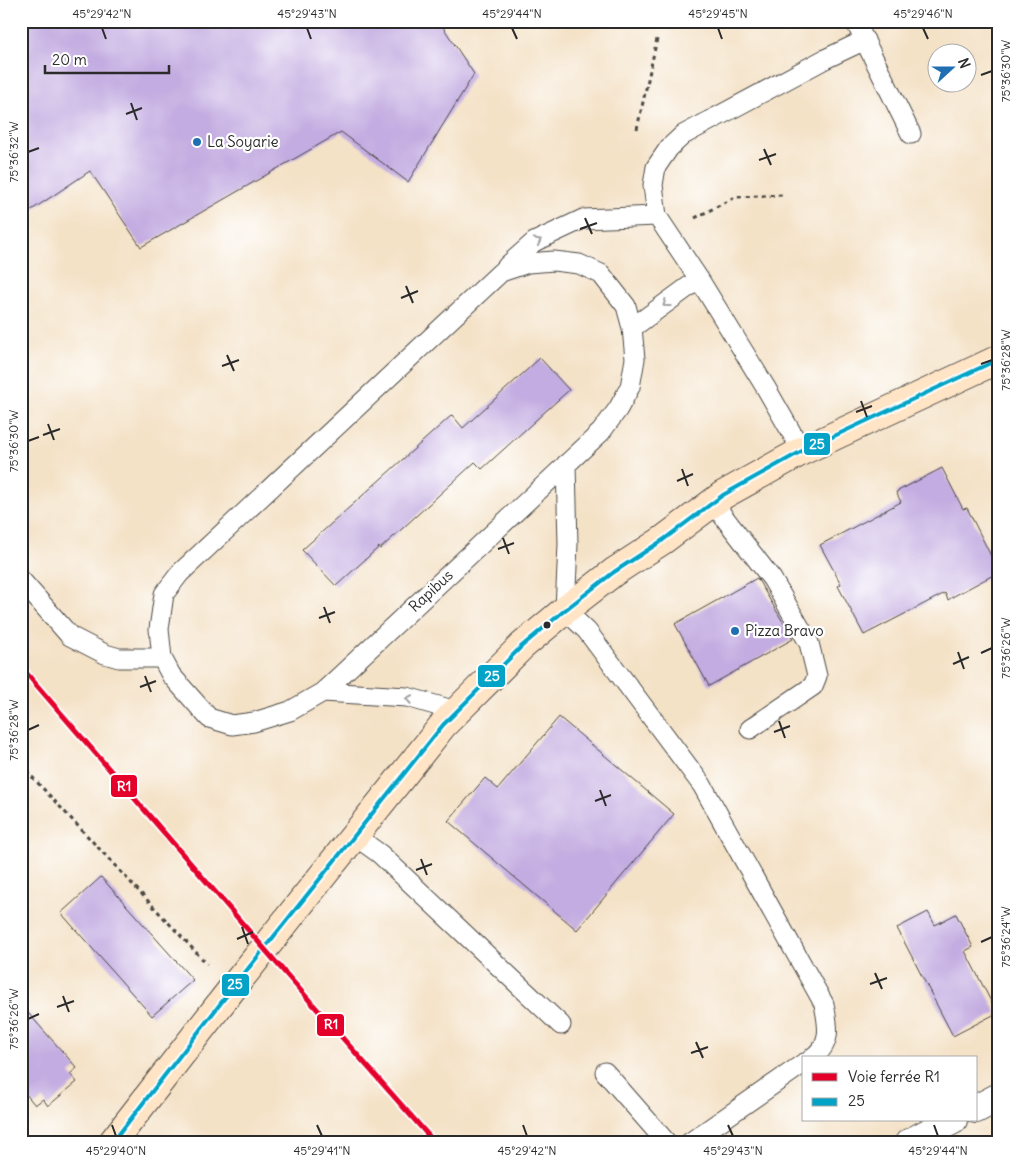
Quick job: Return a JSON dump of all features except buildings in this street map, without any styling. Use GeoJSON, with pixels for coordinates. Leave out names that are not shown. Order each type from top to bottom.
{"type":"FeatureCollection","features":[{"type":"Feature","properties":{"kind":"main road"},"geometry":{"type":"LineString","coordinates":[[112,1143],[231,990],[443,726],[522,646],[614,572],[663,540],[723,496],[802,451],[999,359]]}},
{"type":"Feature","properties":{"kind":"street"},"geometry":{"type":"LineString","coordinates":[[978,1108],[999,1097]]}},
{"type":"Feature","properties":{"kind":"street"},"geometry":{"type":"LineString","coordinates":[[909,1143],[949,1122]]}},
{"type":"Feature","properties":{"kind":"lane"},"geometry":{"type":"LineString","coordinates":[[855,21],[911,134]]}},
{"type":"Feature","properties":{"kind":"lane"},"geometry":{"type":"LineString","coordinates":[[802,451],[770,393],[699,279],[657,216],[653,184],[656,167],[668,148],[684,135],[825,59],[865,40]]}},
{"type":"Feature","properties":{"kind":"lane","name":"Rapibus"},"geometry":{"type":"LineString","coordinates":[[501,272],[528,263],[554,261],[579,264],[601,274],[626,306],[632,328],[635,359],[630,387],[618,409],[601,432],[323,692],[290,711],[254,722],[232,725],[209,718],[171,675],[162,658],[159,629],[164,594],[180,572],[501,272],[534,242],[583,219],[657,216]]}},
{"type":"Feature","properties":{"kind":"lane"},"geometry":{"type":"LineString","coordinates":[[632,328],[699,279]]}},
{"type":"Feature","properties":{"kind":"lane"},"geometry":{"type":"LineString","coordinates":[[566,464],[568,544],[565,610],[587,631],[702,785],[824,1004],[829,1029],[821,1051],[815,1056]]}},
{"type":"Feature","properties":{"kind":"lane"},"geometry":{"type":"LineString","coordinates":[[713,503],[772,579],[809,643],[817,676],[813,686],[750,729]]}},
{"type":"Feature","properties":{"kind":"lane"},"geometry":{"type":"LineString","coordinates":[[21,580],[70,636],[106,654],[119,658],[162,658]]}},
{"type":"Feature","properties":{"kind":"lane"},"geometry":{"type":"LineString","coordinates":[[323,692],[408,697],[456,711]]}},
{"type":"Feature","properties":{"kind":"lane"},"geometry":{"type":"LineString","coordinates":[[355,836],[380,854],[561,1025]]}},
{"type":"Feature","properties":{"kind":"lane"},"geometry":{"type":"LineString","coordinates":[[689,1143],[802,1064]]}},
{"type":"Feature","properties":{"kind":"lane"},"geometry":{"type":"LineString","coordinates":[[605,1072],[667,1143]]}},
{"type":"Feature","properties":{"kind":"path"},"geometry":{"type":"LineString","coordinates":[[637,129],[658,39]]}},
{"type":"Feature","properties":{"kind":"path"},"geometry":{"type":"LineString","coordinates":[[695,218],[735,197],[784,195]]}},
{"type":"Feature","properties":{"kind":"path"},"geometry":{"type":"LineString","coordinates":[[21,765],[231,990]]}},
{"type":"Feature","properties":{"kind":"rail line","name":"R1"},"geometry":{"type":"LineString","coordinates":[[21,667],[435,1143]]}},
{"type":"Feature","properties":{"kind":"transit line","name":"25"},"geometry":{"type":"LineString","coordinates":[[112,1143],[231,990],[443,725],[522,646],[614,572],[663,540],[723,495],[802,451],[999,359]]}},
{"type":"Feature","properties":{"kind":"place","name":"La Soyarie"},"geometry":{"type":"Point","coordinates":[197,142]}},
{"type":"Feature","properties":{"kind":"place","name":"Pizza Bravo"},"geometry":{"type":"Point","coordinates":[735,631]}}]}
